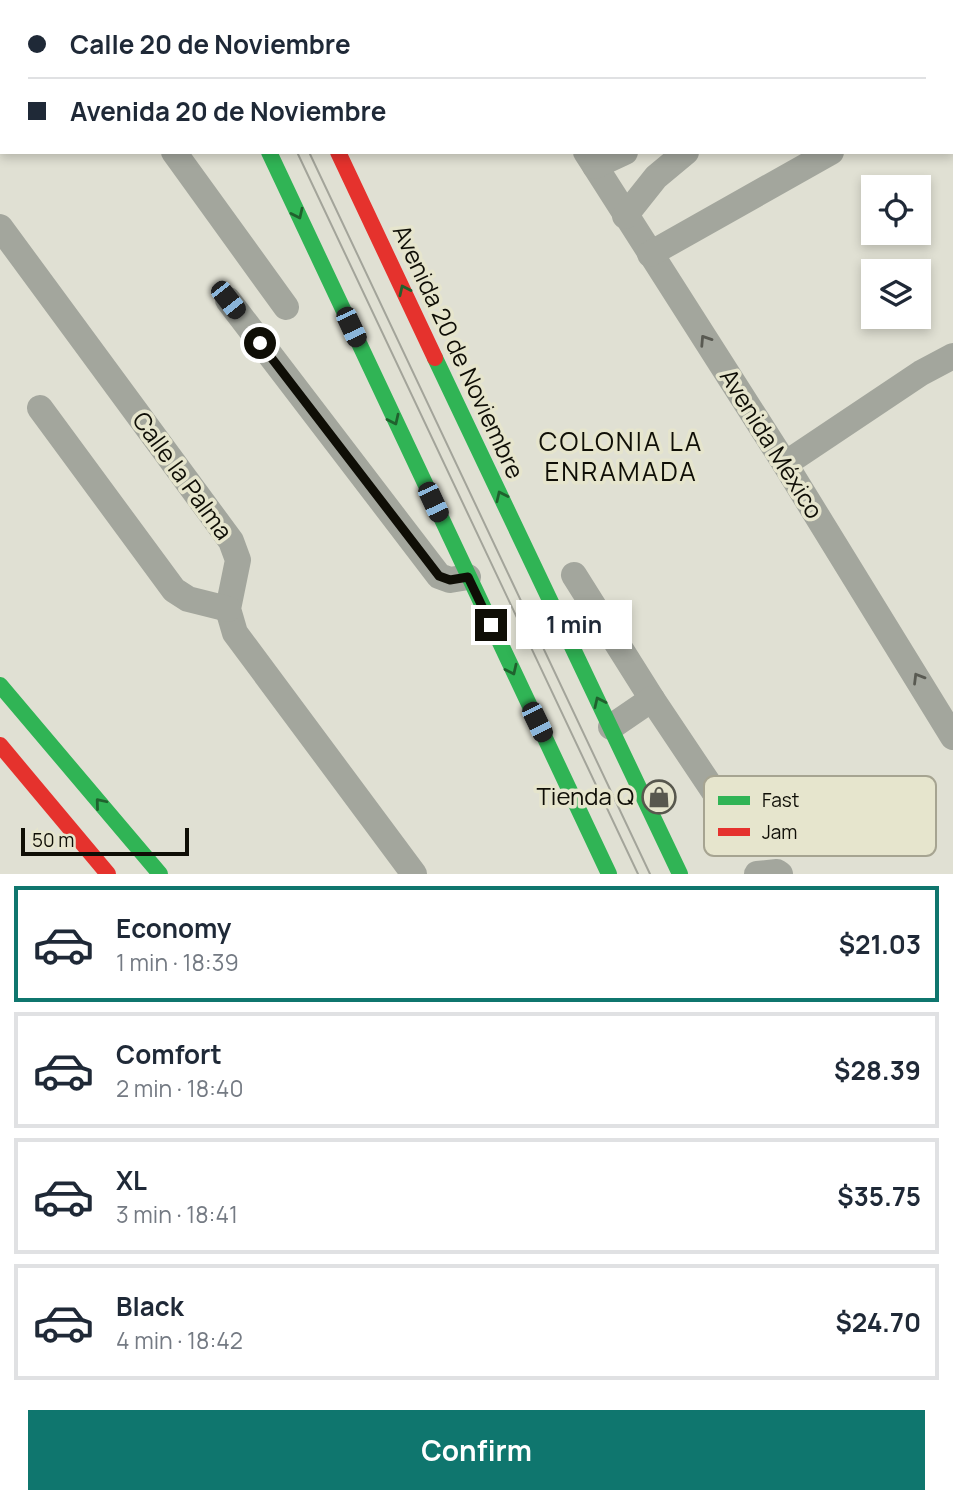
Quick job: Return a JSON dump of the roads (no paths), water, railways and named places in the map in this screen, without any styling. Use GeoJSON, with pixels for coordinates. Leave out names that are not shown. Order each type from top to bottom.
{"type":"FeatureCollection","features":[{"type":"Feature","properties":{"kind":"main road"},"geometry":{"type":"LineString","coordinates":[[269,154],[604,872]]}},
{"type":"Feature","properties":{"kind":"main road","name":"Avenida 20 de Noviembre"},"geometry":{"type":"LineString","coordinates":[[339,154],[680,874]]}},
{"type":"Feature","properties":{"kind":"main road"},"geometry":{"type":"LineString","coordinates":[[0,685],[160,874]]}},
{"type":"Feature","properties":{"kind":"main road"},"geometry":{"type":"LineString","coordinates":[[0,745],[104,873]]}},
{"type":"Feature","properties":{"kind":"street"},"geometry":{"type":"LineString","coordinates":[[175,154],[286,307]]}},
{"type":"Feature","properties":{"kind":"street"},"geometry":{"type":"LineString","coordinates":[[590,159],[615,154]]}},
{"type":"Feature","properties":{"kind":"street"},"geometry":{"type":"LineString","coordinates":[[625,216],[656,177],[684,154]]}},
{"type":"Feature","properties":{"kind":"street"},"geometry":{"type":"LineString","coordinates":[[650,254],[827,154]]}},
{"type":"Feature","properties":{"kind":"street","name":"Avenida México"},"geometry":{"type":"LineString","coordinates":[[590,159],[785,464],[953,737]]}},
{"type":"Feature","properties":{"kind":"street","name":"Calle la Palma"},"geometry":{"type":"LineString","coordinates":[[0,227],[231,541],[238,560],[228,609]]}},
{"type":"Feature","properties":{"kind":"street"},"geometry":{"type":"LineString","coordinates":[[228,300],[439,576],[450,580],[468,577]]}},
{"type":"Feature","properties":{"kind":"street"},"geometry":{"type":"LineString","coordinates":[[785,464],[920,373],[953,356]]}},
{"type":"Feature","properties":{"kind":"street"},"geometry":{"type":"LineString","coordinates":[[40,408],[174,590],[188,598],[228,609],[235,633],[414,874]]}},
{"type":"Feature","properties":{"kind":"street"},"geometry":{"type":"LineString","coordinates":[[574,575],[704,777]]}},
{"type":"Feature","properties":{"kind":"street"},"geometry":{"type":"LineString","coordinates":[[611,727],[652,699]]}},
{"type":"Feature","properties":{"kind":"street"},"geometry":{"type":"LineString","coordinates":[[104,873],[136,846]]}},
{"type":"Feature","properties":{"kind":"street"},"geometry":{"type":"LineString","coordinates":[[757,874],[780,874]]}},
{"type":"Feature","properties":{"kind":"tram line"},"geometry":{"type":"LineString","coordinates":[[298,154],[638,874]]}},
{"type":"Feature","properties":{"kind":"tram line"},"geometry":{"type":"LineString","coordinates":[[310,154],[650,874]]}},
{"type":"Feature","properties":{"kind":"place","name":"Tienda Q"},"geometry":{"type":"Point","coordinates":[659,797]}},
{"type":"Feature","properties":{"kind":"district","name":"COLONIA LA ENRAMADA"},"geometry":{"type":"Point","coordinates":[621,457]}}]}
